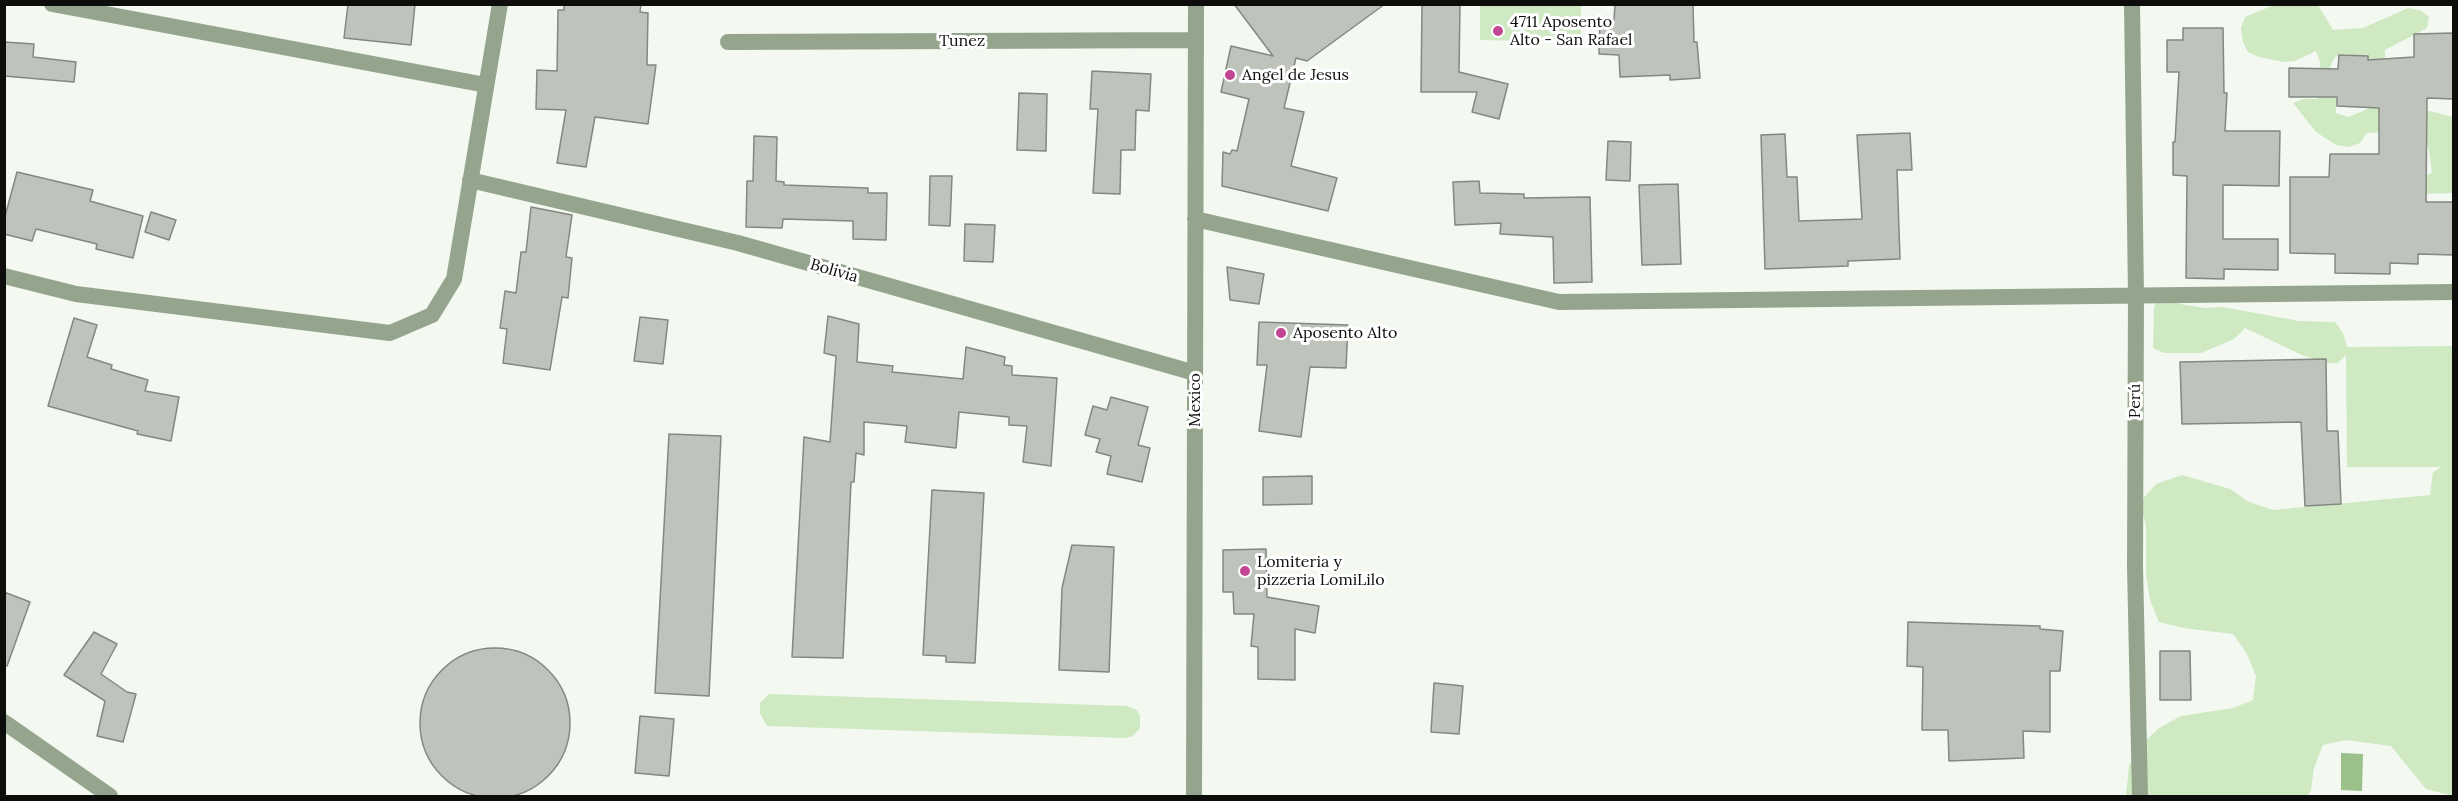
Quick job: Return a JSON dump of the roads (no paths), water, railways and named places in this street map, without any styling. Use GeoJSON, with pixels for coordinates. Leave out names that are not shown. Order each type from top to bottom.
{"type":"FeatureCollection","features":[{"type":"Feature","properties":{"kind":"street"},"geometry":{"type":"LineString","coordinates":[[52,4],[486,85]]}},
{"type":"Feature","properties":{"kind":"street"},"geometry":{"type":"LineString","coordinates":[[4,276],[76,294],[390,333],[432,315],[454,279],[500,4]]}},
{"type":"Feature","properties":{"kind":"street","name":"Mexico"},"geometry":{"type":"LineString","coordinates":[[1194,796],[1196,4]]}},
{"type":"Feature","properties":{"kind":"street","name":"Perú"},"geometry":{"type":"LineString","coordinates":[[2132,4],[2136,296],[2135,567],[2140,796]]}},
{"type":"Feature","properties":{"kind":"street","name":"Tunez"},"geometry":{"type":"LineString","coordinates":[[728,42],[1196,40]]}},
{"type":"Feature","properties":{"kind":"street","name":"Bolivia"},"geometry":{"type":"LineString","coordinates":[[470,180],[738,243],[1195,373]]}},
{"type":"Feature","properties":{"kind":"street"},"geometry":{"type":"LineString","coordinates":[[1196,219],[1559,302],[2454,292]]}},
{"type":"Feature","properties":{"kind":"street"},"geometry":{"type":"LineString","coordinates":[[4,722],[110,796]]}},
{"type":"Feature","properties":{"kind":"place","name":"4711 Aposento Alto - San Rafael"},"geometry":{"type":"Point","coordinates":[1498,31]}},
{"type":"Feature","properties":{"kind":"place","name":"Angel de Jesus"},"geometry":{"type":"Point","coordinates":[1230,75]}},
{"type":"Feature","properties":{"kind":"place","name":"Aposento Alto"},"geometry":{"type":"Point","coordinates":[1281,333]}},
{"type":"Feature","properties":{"kind":"place","name":"Lomiteria y pizzeria LomiLilo"},"geometry":{"type":"Point","coordinates":[1245,571]}}]}
